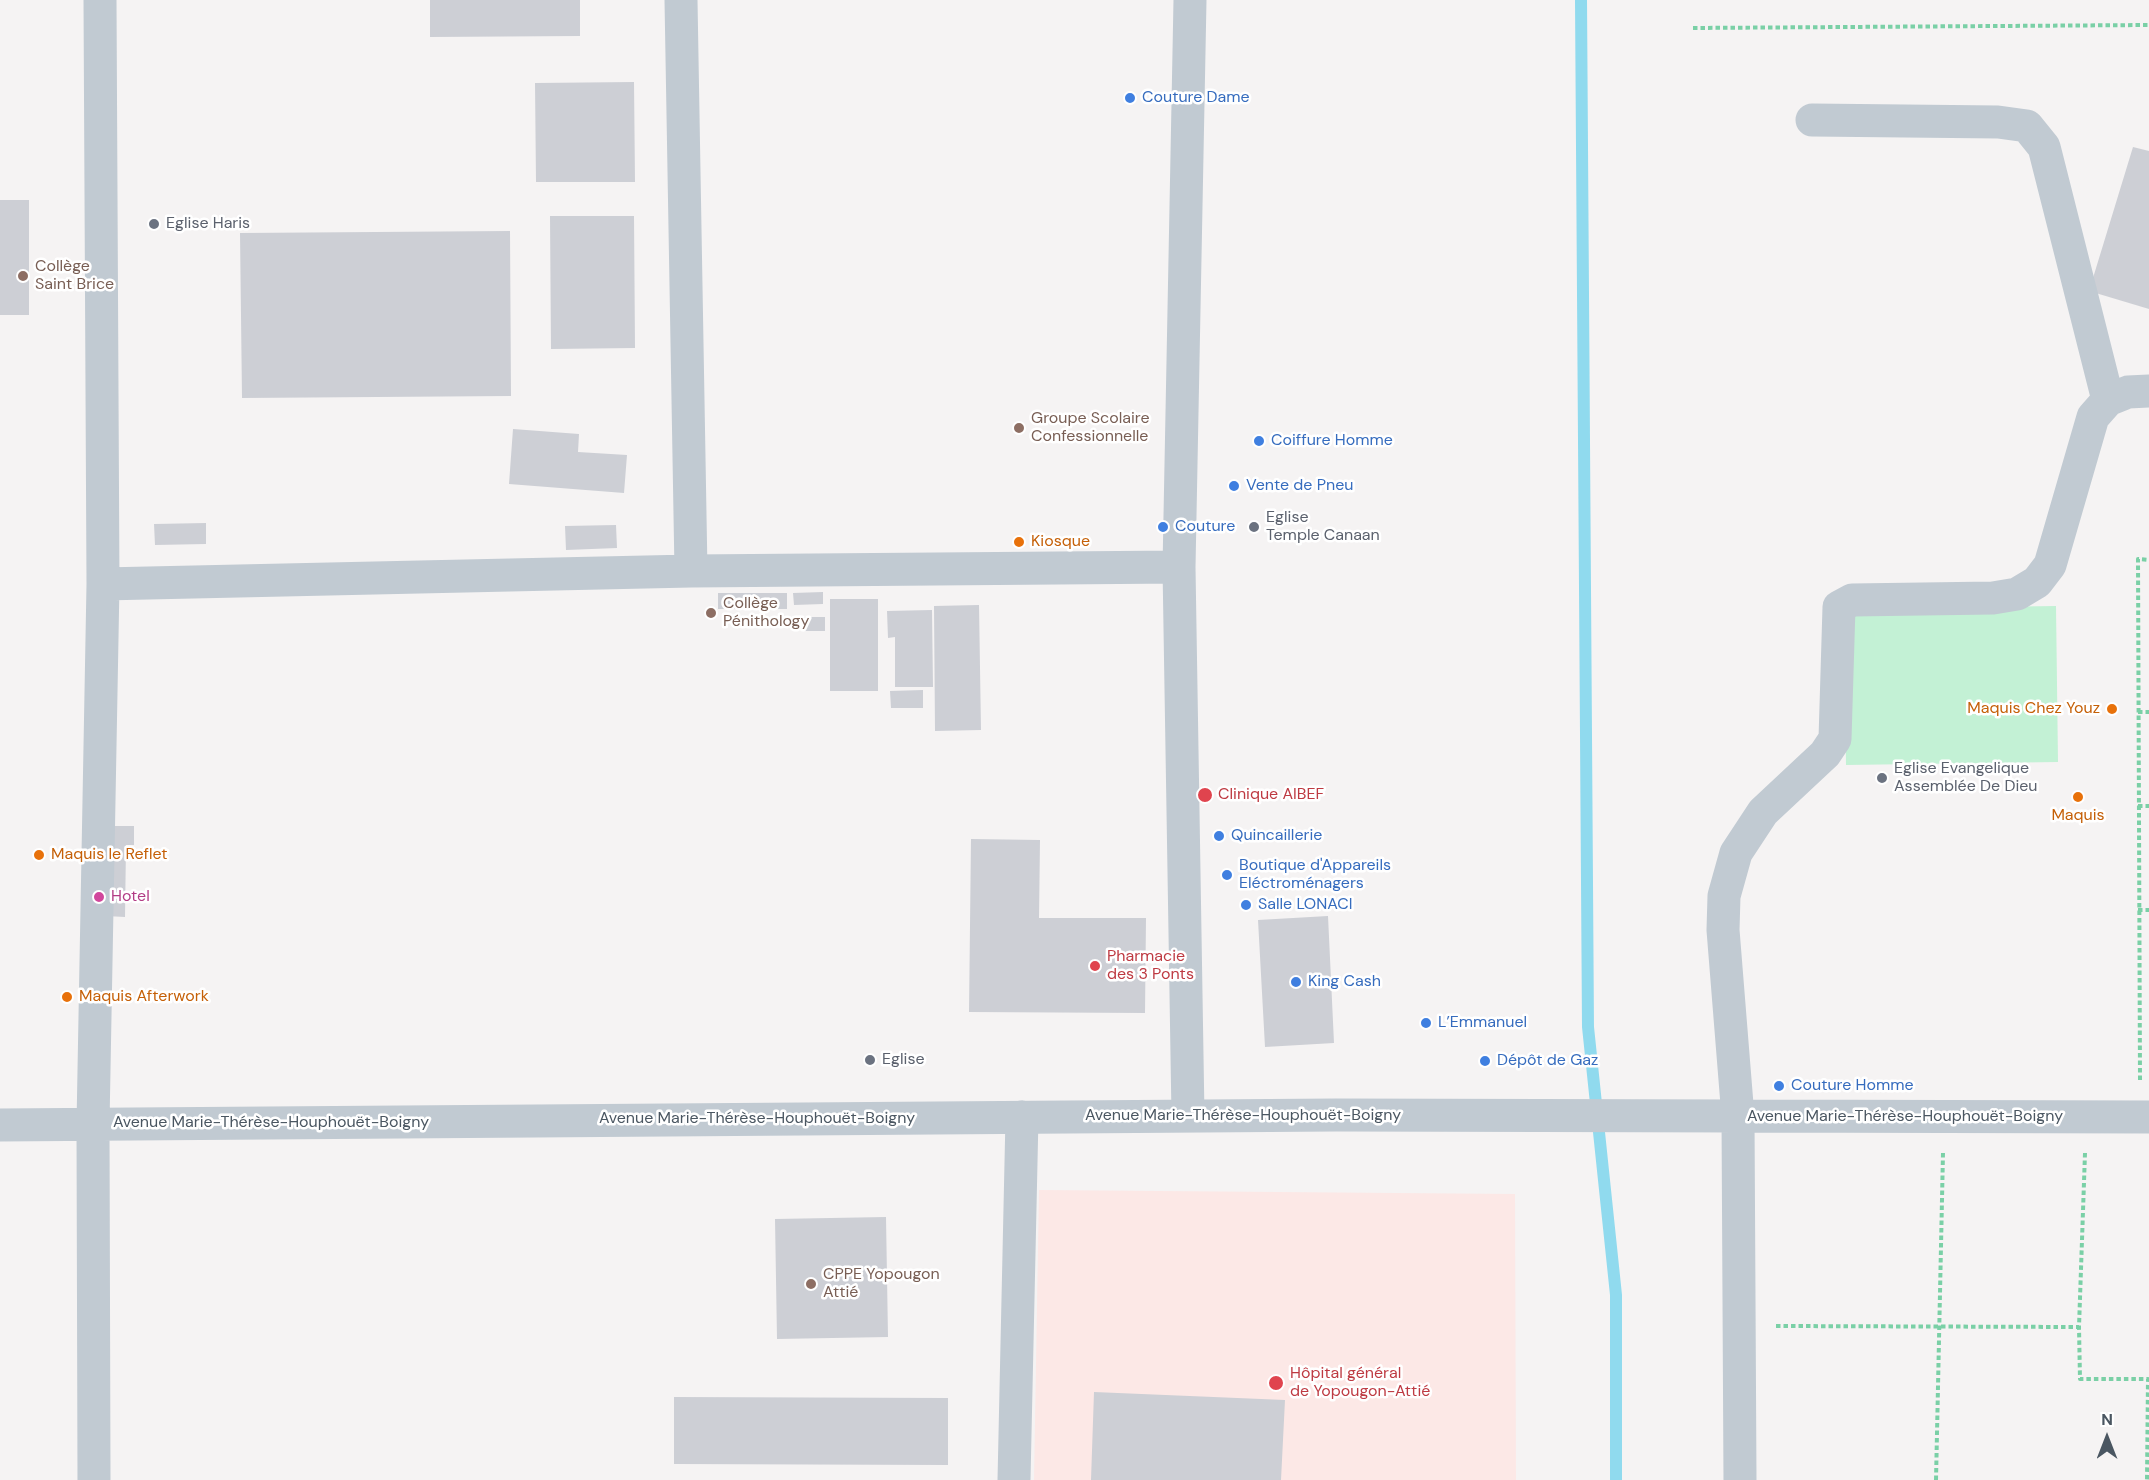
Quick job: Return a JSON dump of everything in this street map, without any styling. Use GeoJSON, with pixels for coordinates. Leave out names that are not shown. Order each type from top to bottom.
{"type":"FeatureCollection","features":[{"type":"Feature","properties":{"kind":"street"},"geometry":{"type":"LineString","coordinates":[[94,1480],[93,1125],[103,584],[100,0]]}},
{"type":"Feature","properties":{"kind":"street"},"geometry":{"type":"LineString","coordinates":[[681,0],[691,571]]}},
{"type":"Feature","properties":{"kind":"street"},"geometry":{"type":"LineString","coordinates":[[1188,1116],[1179,567],[1190,0]]}},
{"type":"Feature","properties":{"kind":"street"},"geometry":{"type":"LineString","coordinates":[[1812,120],[1998,122],[2027,126],[2044,147],[2108,400]]}},
{"type":"Feature","properties":{"kind":"street"},"geometry":{"type":"LineString","coordinates":[[1740,1480],[1738,1117],[1723,930],[1724,896],[1736,853],[1763,812],[1825,754],[1835,739],[1839,607],[1852,600],[1993,598],[2017,594],[2037,582],[2050,565],[2093,417],[2108,400],[2128,392],[2149,391]]}},
{"type":"Feature","properties":{"kind":"street"},"geometry":{"type":"LineString","coordinates":[[103,584],[691,571],[1179,567]]}},
{"type":"Feature","properties":{"kind":"street","name":"Avenue Marie-Thérèse-Houphouët-Boigny"},"geometry":{"type":"LineString","coordinates":[[0,1125],[1188,1116],[2145,1117]]}},
{"type":"Feature","properties":{"kind":"street"},"geometry":{"type":"LineString","coordinates":[[1014,1480],[1022,1117]]}},
{"type":"Feature","properties":{"kind":"path"},"geometry":{"type":"LineString","coordinates":[[1693,28],[2149,25]]}},
{"type":"Feature","properties":{"kind":"path"},"geometry":{"type":"LineString","coordinates":[[2145,1117],[2138,910],[2138,560],[2149,560]]}},
{"type":"Feature","properties":{"kind":"path"},"geometry":{"type":"LineString","coordinates":[[2138,712],[2149,712]]}},
{"type":"Feature","properties":{"kind":"path"},"geometry":{"type":"LineString","coordinates":[[2138,806],[2149,806]]}},
{"type":"Feature","properties":{"kind":"path"},"geometry":{"type":"LineString","coordinates":[[2138,910],[2149,910]]}},
{"type":"Feature","properties":{"kind":"path"},"geometry":{"type":"LineString","coordinates":[[1936,1480],[1944,1116]]}},
{"type":"Feature","properties":{"kind":"path"},"geometry":{"type":"LineString","coordinates":[[2087,1117],[2079,1327],[2080,1379],[2149,1379],[2147,1480]]}},
{"type":"Feature","properties":{"kind":"path"},"geometry":{"type":"LineString","coordinates":[[1739,1326],[2079,1327]]}},
{"type":"Feature","properties":{"kind":"shaded area","name":"Hôpital général de Yopougon-Attié"},"geometry":{"type":"Polygon","coordinates":[[[1039,1190],[1515,1194],[1516,1480],[1034,1480],[1039,1190]]]}},
{"type":"Feature","properties":{"kind":"green space"},"geometry":{"type":"Polygon","coordinates":[[[2056,606],[2058,762],[1846,765],[1844,609],[2056,606]]]}},
{"type":"Feature","properties":{"kind":"building"},"geometry":{"type":"Polygon","coordinates":[[[430,0],[580,0],[580,36],[430,37],[430,0]]]}},
{"type":"Feature","properties":{"kind":"building"},"geometry":{"type":"Polygon","coordinates":[[[634,82],[635,182],[536,182],[535,83],[634,82]]]}},
{"type":"Feature","properties":{"kind":"building"},"geometry":{"type":"Polygon","coordinates":[[[2133,147],[2149,151],[2149,309],[2089,291],[2133,147]]]}},
{"type":"Feature","properties":{"kind":"building"},"geometry":{"type":"Polygon","coordinates":[[[0,200],[29,200],[29,315],[0,315],[0,200]]]}},
{"type":"Feature","properties":{"kind":"building"},"geometry":{"type":"Polygon","coordinates":[[[550,216],[634,216],[635,348],[551,349],[550,216]]]}},
{"type":"Feature","properties":{"kind":"building"},"geometry":{"type":"Polygon","coordinates":[[[510,231],[511,396],[242,398],[240,233],[510,231]]]}},
{"type":"Feature","properties":{"kind":"building"},"geometry":{"type":"Polygon","coordinates":[[[513,429],[579,434],[578,452],[627,455],[624,493],[509,484],[513,429]]]}},
{"type":"Feature","properties":{"kind":"building"},"geometry":{"type":"Polygon","coordinates":[[[206,523],[206,544],[155,545],[154,524],[206,523]]]}},
{"type":"Feature","properties":{"kind":"building"},"geometry":{"type":"Polygon","coordinates":[[[616,525],[617,548],[566,550],[565,526],[616,525]]]}},
{"type":"Feature","properties":{"kind":"building"},"geometry":{"type":"Polygon","coordinates":[[[823,592],[823,604],[794,605],[793,593],[823,592]]]}},
{"type":"Feature","properties":{"kind":"building"},"geometry":{"type":"Polygon","coordinates":[[[718,593],[787,593],[787,609],[718,609],[718,593]]]}},
{"type":"Feature","properties":{"kind":"building"},"geometry":{"type":"Polygon","coordinates":[[[830,599],[878,599],[878,691],[830,691],[830,599]]]}},
{"type":"Feature","properties":{"kind":"building"},"geometry":{"type":"Polygon","coordinates":[[[979,605],[981,730],[935,731],[934,606],[979,605]]]}},
{"type":"Feature","properties":{"kind":"building"},"geometry":{"type":"Polygon","coordinates":[[[932,610],[933,687],[895,687],[895,637],[888,638],[887,611],[932,610]]]}},
{"type":"Feature","properties":{"kind":"building"},"geometry":{"type":"Polygon","coordinates":[[[802,617],[825,617],[825,631],[802,631],[802,617]]]}},
{"type":"Feature","properties":{"kind":"building"},"geometry":{"type":"Polygon","coordinates":[[[923,690],[923,708],[891,708],[890,691],[923,690]]]}},
{"type":"Feature","properties":{"kind":"building"},"geometry":{"type":"Polygon","coordinates":[[[107,826],[134,826],[134,845],[126,845],[125,917],[106,916],[107,826]]]}},
{"type":"Feature","properties":{"kind":"building"},"geometry":{"type":"Polygon","coordinates":[[[971,839],[1040,840],[1039,918],[1146,918],[1145,1013],[969,1012],[971,839]]]}},
{"type":"Feature","properties":{"kind":"building"},"geometry":{"type":"Polygon","coordinates":[[[1328,916],[1334,1043],[1265,1047],[1258,920],[1328,916]]]}},
{"type":"Feature","properties":{"kind":"building"},"geometry":{"type":"Polygon","coordinates":[[[886,1217],[888,1337],[777,1339],[775,1219],[886,1217]]]}},
{"type":"Feature","properties":{"kind":"building"},"geometry":{"type":"Polygon","coordinates":[[[1094,1392],[1285,1400],[1281,1480],[1091,1480],[1094,1392]]]}},
{"type":"Feature","properties":{"kind":"building"},"geometry":{"type":"Polygon","coordinates":[[[674,1397],[948,1398],[948,1465],[674,1464],[674,1397]]]}},
{"type":"Feature","properties":{"kind":"waterway"},"geometry":{"type":"LineString","coordinates":[[1581,0],[1588,1027],[1616,1295],[1616,1480]]}},
{"type":"Feature","properties":{"kind":"place","name":"Couture Dame"},"geometry":{"type":"Point","coordinates":[1130,98]}},
{"type":"Feature","properties":{"kind":"place","name":"Eglise Haris"},"geometry":{"type":"Point","coordinates":[154,224]}},
{"type":"Feature","properties":{"kind":"place","name":"Collège Saint Brice"},"geometry":{"type":"Point","coordinates":[23,276]}},
{"type":"Feature","properties":{"kind":"place","name":"Groupe Scolaire Confessionnelle"},"geometry":{"type":"Point","coordinates":[1019,428]}},
{"type":"Feature","properties":{"kind":"place","name":"Coiffure Homme"},"geometry":{"type":"Point","coordinates":[1259,441]}},
{"type":"Feature","properties":{"kind":"place","name":"Vente de Pneu"},"geometry":{"type":"Point","coordinates":[1234,486]}},
{"type":"Feature","properties":{"kind":"place","name":"Couture"},"geometry":{"type":"Point","coordinates":[1163,527]}},
{"type":"Feature","properties":{"kind":"place","name":"Eglise Temple Canaan"},"geometry":{"type":"Point","coordinates":[1254,527]}},
{"type":"Feature","properties":{"kind":"place","name":"Kiosque"},"geometry":{"type":"Point","coordinates":[1019,542]}},
{"type":"Feature","properties":{"kind":"place","name":"Collège Pénithology"},"geometry":{"type":"Point","coordinates":[711,613]}},
{"type":"Feature","properties":{"kind":"place","name":"Maquis Chez Youz"},"geometry":{"type":"Point","coordinates":[2112,709]}},
{"type":"Feature","properties":{"kind":"place","name":"Eglise Evangelique Assemblée De Dieu"},"geometry":{"type":"Point","coordinates":[1882,778]}},
{"type":"Feature","properties":{"kind":"place","name":"Clinique AIBEF"},"geometry":{"type":"Point","coordinates":[1205,795]}},
{"type":"Feature","properties":{"kind":"place","name":"Maquis"},"geometry":{"type":"Point","coordinates":[2078,797]}},
{"type":"Feature","properties":{"kind":"place","name":"Quincaillerie"},"geometry":{"type":"Point","coordinates":[1219,836]}},
{"type":"Feature","properties":{"kind":"place","name":"Maquis le Reflet"},"geometry":{"type":"Point","coordinates":[39,855]}},
{"type":"Feature","properties":{"kind":"place","name":"Boutique d'Appareils Eléctroménagers"},"geometry":{"type":"Point","coordinates":[1227,875]}},
{"type":"Feature","properties":{"kind":"place","name":"Hotel"},"geometry":{"type":"Point","coordinates":[99,897]}},
{"type":"Feature","properties":{"kind":"place","name":"Salle LONACI"},"geometry":{"type":"Point","coordinates":[1246,905]}},
{"type":"Feature","properties":{"kind":"place","name":"Pharmacie des 3 Ponts"},"geometry":{"type":"Point","coordinates":[1095,966]}},
{"type":"Feature","properties":{"kind":"place","name":"King Cash"},"geometry":{"type":"Point","coordinates":[1296,982]}},
{"type":"Feature","properties":{"kind":"place","name":"Maquis Afterwork"},"geometry":{"type":"Point","coordinates":[67,997]}},
{"type":"Feature","properties":{"kind":"place","name":"L’Emmanuel"},"geometry":{"type":"Point","coordinates":[1426,1023]}},
{"type":"Feature","properties":{"kind":"place","name":"Eglise"},"geometry":{"type":"Point","coordinates":[870,1060]}},
{"type":"Feature","properties":{"kind":"place","name":"Dépôt de Gaz"},"geometry":{"type":"Point","coordinates":[1485,1061]}},
{"type":"Feature","properties":{"kind":"place","name":"Couture Homme"},"geometry":{"type":"Point","coordinates":[1779,1086]}},
{"type":"Feature","properties":{"kind":"place","name":"CPPE Yopougon Attié"},"geometry":{"type":"Point","coordinates":[811,1284]}},
{"type":"Feature","properties":{"kind":"place","name":"Hôpital général de Yopougon-Attié"},"geometry":{"type":"Point","coordinates":[1276,1383]}}]}
